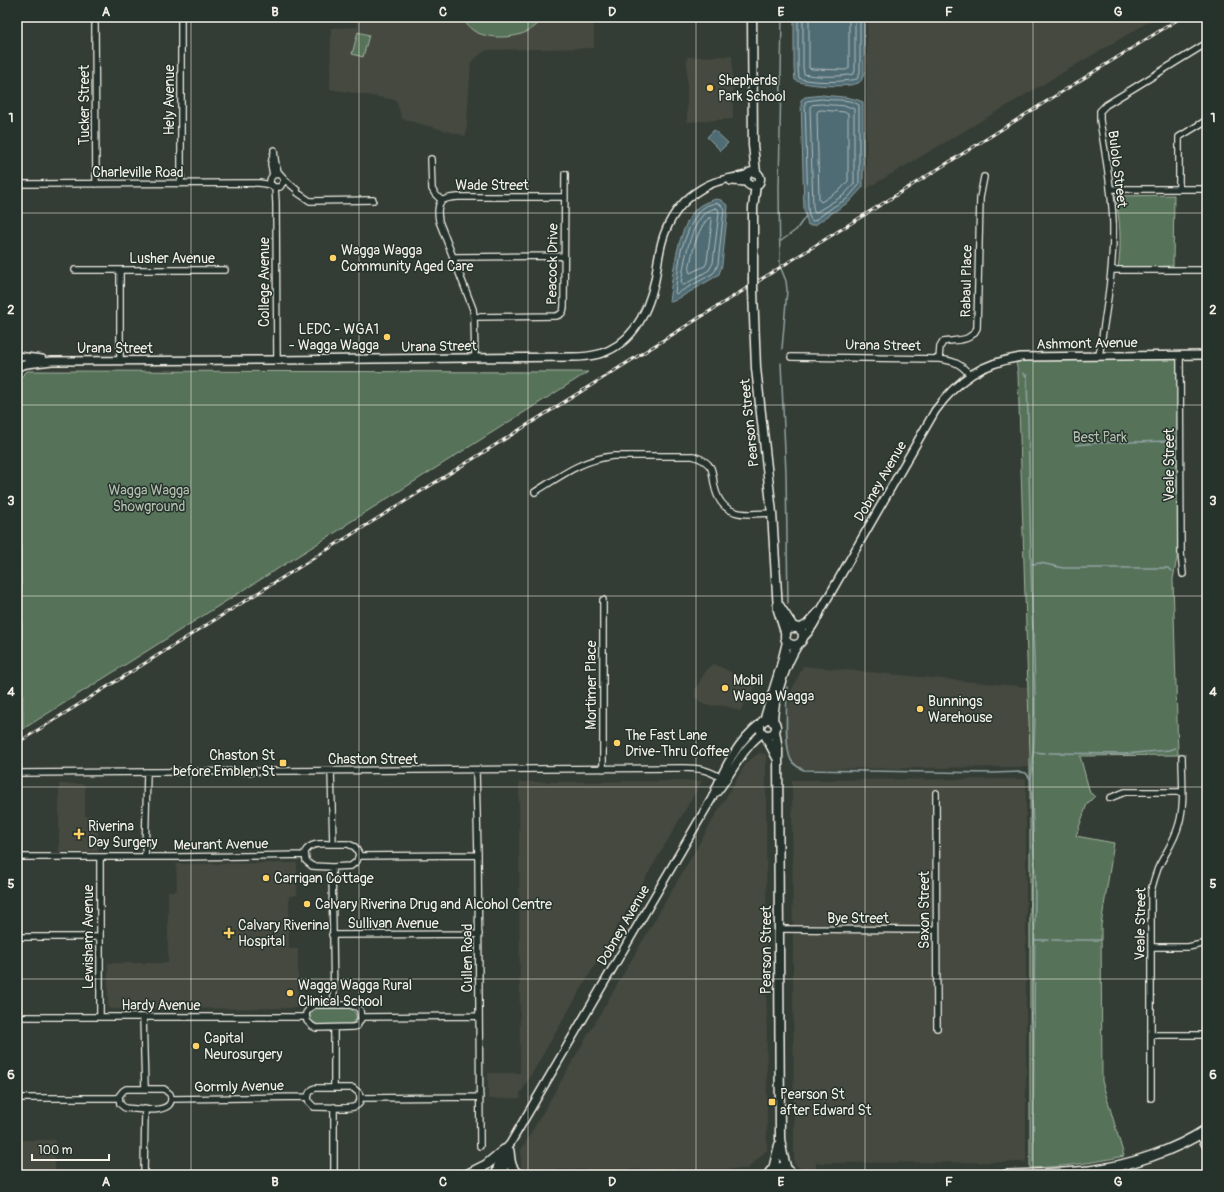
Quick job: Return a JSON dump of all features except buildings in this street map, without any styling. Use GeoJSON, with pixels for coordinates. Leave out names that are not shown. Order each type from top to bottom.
{"type":"FeatureCollection","features":[{"type":"Feature","properties":{"kind":"highway"},"geometry":{"type":"LineString","coordinates":[[1006,1175],[1090,1171],[1116,1166],[1173,1147],[1199,1134],[1207,1128]]}},
{"type":"Feature","properties":{"kind":"highway"},"geometry":{"type":"LineString","coordinates":[[466,1175],[486,1165],[508,1148],[511,1168],[519,1175]]}},
{"type":"Feature","properties":{"kind":"highway"},"geometry":{"type":"LineString","coordinates":[[768,1173],[780,1167],[792,1173]]}},
{"type":"Feature","properties":{"kind":"main road","name":"Pearson Street"},"geometry":{"type":"LineString","coordinates":[[752,17],[753,145],[751,179],[753,208],[753,291],[756,368],[772,513],[778,610],[786,638]]}},
{"type":"Feature","properties":{"kind":"main road"},"geometry":{"type":"LineString","coordinates":[[17,357],[17,365]]}},
{"type":"Feature","properties":{"kind":"main road"},"geometry":{"type":"LineString","coordinates":[[778,602],[796,628],[802,632],[800,642],[793,645],[786,638]]}},
{"type":"Feature","properties":{"kind":"main road"},"geometry":{"type":"LineString","coordinates":[[763,722],[769,719],[773,722],[776,727],[772,734],[764,734],[760,730],[782,661],[786,638],[789,630],[796,628]]}},
{"type":"Feature","properties":{"kind":"main road","name":"Dobney Avenue"},"geometry":{"type":"LineString","coordinates":[[773,722],[774,707],[780,688],[792,654],[800,642]]}},
{"type":"Feature","properties":{"kind":"main road","name":"Pearson Street"},"geometry":{"type":"LineString","coordinates":[[775,731],[778,749],[780,1139],[783,1155],[792,1173]]}},
{"type":"Feature","properties":{"kind":"main road","name":"Pearson Street"},"geometry":{"type":"LineString","coordinates":[[764,734],[778,761]]}},
{"type":"Feature","properties":{"kind":"main road","name":"Pearson Street"},"geometry":{"type":"LineString","coordinates":[[768,1173],[780,1139]]}},
{"type":"Feature","properties":{"kind":"street","name":"Hely Avenue"},"geometry":{"type":"LineString","coordinates":[[181,17],[181,184]]}},
{"type":"Feature","properties":{"kind":"street","name":"Tucker Street"},"geometry":{"type":"LineString","coordinates":[[95,25],[96,184]]}},
{"type":"Feature","properties":{"kind":"street","name":"Bulolo Street"},"geometry":{"type":"LineString","coordinates":[[1100,356],[1111,270],[1113,223],[1100,111],[1106,105],[1207,42]]}},
{"type":"Feature","properties":{"kind":"street"},"geometry":{"type":"LineString","coordinates":[[1179,189],[1179,137],[1207,120]]}},
{"type":"Feature","properties":{"kind":"street","name":"College Avenue"},"geometry":{"type":"LineString","coordinates":[[277,360],[276,203],[279,184],[271,177],[271,164],[274,150],[276,164],[280,174]]}},
{"type":"Feature","properties":{"kind":"street"},"geometry":{"type":"LineString","coordinates":[[432,159],[432,189],[442,201]]}},
{"type":"Feature","properties":{"kind":"street","name":"Charleville Road"},"geometry":{"type":"LineString","coordinates":[[259,183],[280,174]]}},
{"type":"Feature","properties":{"kind":"street"},"geometry":{"type":"LineString","coordinates":[[280,174],[279,184],[297,190],[298,193],[310,201],[373,200]]}},
{"type":"Feature","properties":{"kind":"street","name":"Peacock Drive"},"geometry":{"type":"LineString","coordinates":[[474,317],[556,316],[559,315],[564,309],[565,174]]}},
{"type":"Feature","properties":{"kind":"street","name":"Rabaul Place"},"geometry":{"type":"LineString","coordinates":[[938,359],[943,342],[966,339],[974,335],[977,328],[980,198],[984,177]]}},
{"type":"Feature","properties":{"kind":"street","name":"Urana Street"},"geometry":{"type":"LineString","coordinates":[[17,357],[52,361],[120,361],[588,356],[612,348],[633,332],[646,309],[651,295],[665,230],[683,204],[694,193],[708,185],[723,180],[751,179]]}},
{"type":"Feature","properties":{"kind":"street","name":"Charleville Road"},"geometry":{"type":"LineString","coordinates":[[17,184],[279,184]]}},
{"type":"Feature","properties":{"kind":"street"},"geometry":{"type":"LineString","coordinates":[[1110,189],[1207,189]]}},
{"type":"Feature","properties":{"kind":"street","name":"Wade Street"},"geometry":{"type":"LineString","coordinates":[[475,358],[474,317],[471,303],[439,221],[438,209],[442,201],[449,197],[565,197]]}},
{"type":"Feature","properties":{"kind":"street"},"geometry":{"type":"LineString","coordinates":[[454,257],[564,256]]}},
{"type":"Feature","properties":{"kind":"street","name":"Lusher Avenue"},"geometry":{"type":"LineString","coordinates":[[75,270],[225,270]]}},
{"type":"Feature","properties":{"kind":"street","name":"Lusher Avenue"},"geometry":{"type":"LineString","coordinates":[[120,270],[120,361]]}},
{"type":"Feature","properties":{"kind":"street"},"geometry":{"type":"LineString","coordinates":[[1111,270],[1207,270]]}},
{"type":"Feature","properties":{"kind":"street","name":"Veale Street"},"geometry":{"type":"LineString","coordinates":[[1180,355],[1181,553],[1183,574]]}},
{"type":"Feature","properties":{"kind":"street","name":"Ashmont Avenue"},"geometry":{"type":"LineString","coordinates":[[970,375],[992,364],[1021,357],[1207,355]]}},
{"type":"Feature","properties":{"kind":"street","name":"Urana Street"},"geometry":{"type":"LineString","coordinates":[[791,357],[950,360],[962,366],[970,375]]}},
{"type":"Feature","properties":{"kind":"street","name":"Urana Street"},"geometry":{"type":"LineString","coordinates":[[17,365],[52,361]]}},
{"type":"Feature","properties":{"kind":"street","name":"Dobney Avenue"},"geometry":{"type":"LineString","coordinates":[[800,642],[812,630],[822,608],[935,411],[951,392],[970,375]]}},
{"type":"Feature","properties":{"kind":"street"},"geometry":{"type":"LineString","coordinates":[[535,492],[580,464],[602,457],[693,456],[701,458],[711,468],[716,493],[724,506],[729,510],[744,514],[772,513]]}},
{"type":"Feature","properties":{"kind":"street","name":"Mortimer Place"},"geometry":{"type":"LineString","coordinates":[[603,600],[603,769]]}},
{"type":"Feature","properties":{"kind":"street","name":"Dobney Avenue"},"geometry":{"type":"LineString","coordinates":[[796,628],[807,624],[822,608]]}},
{"type":"Feature","properties":{"kind":"street","name":"Dobney Avenue"},"geometry":{"type":"LineString","coordinates":[[496,1175],[499,1158],[508,1148],[712,798],[740,744],[750,732],[763,722]]}},
{"type":"Feature","properties":{"kind":"street"},"geometry":{"type":"LineString","coordinates":[[723,779],[746,748],[764,734]]}},
{"type":"Feature","properties":{"kind":"street","name":"Veale Street"},"geometry":{"type":"LineString","coordinates":[[1151,1098],[1151,892],[1158,868],[1175,837],[1179,824],[1182,809],[1182,757]]}},
{"type":"Feature","properties":{"kind":"street","name":"Chaston Street"},"geometry":{"type":"LineString","coordinates":[[17,773],[693,768],[709,771],[723,779]]}},
{"type":"Feature","properties":{"kind":"street","name":"Cullen Road"},"geometry":{"type":"LineString","coordinates":[[476,770],[479,934],[480,1146]]}},
{"type":"Feature","properties":{"kind":"street"},"geometry":{"type":"LineString","coordinates":[[331,771],[333,844]]}},
{"type":"Feature","properties":{"kind":"street"},"geometry":{"type":"LineString","coordinates":[[145,857],[147,772]]}},
{"type":"Feature","properties":{"kind":"street"},"geometry":{"type":"LineString","coordinates":[[1110,798],[1125,792],[1182,792]]}},
{"type":"Feature","properties":{"kind":"street","name":"Saxon Street"},"geometry":{"type":"LineString","coordinates":[[936,793],[936,1028]]}},
{"type":"Feature","properties":{"kind":"street"},"geometry":{"type":"LineString","coordinates":[[313,844],[333,844],[352,845],[358,850],[359,856],[358,861],[351,866],[332,867],[312,866],[306,860],[305,855],[307,849],[313,844]]}},
{"type":"Feature","properties":{"kind":"street","name":"Meurant Avenue"},"geometry":{"type":"LineString","coordinates":[[17,857],[305,855]]}},
{"type":"Feature","properties":{"kind":"street"},"geometry":{"type":"LineString","coordinates":[[359,856],[478,855]]}},
{"type":"Feature","properties":{"kind":"street","name":"Lewisham Avenue"},"geometry":{"type":"LineString","coordinates":[[100,857],[100,1017]]}},
{"type":"Feature","properties":{"kind":"street"},"geometry":{"type":"LineString","coordinates":[[332,867],[334,1005]]}},
{"type":"Feature","properties":{"kind":"street","name":"Bye Street"},"geometry":{"type":"LineString","coordinates":[[779,929],[936,930]]}},
{"type":"Feature","properties":{"kind":"street","name":"Sullivan Avenue"},"geometry":{"type":"LineString","coordinates":[[332,935],[479,934]]}},
{"type":"Feature","properties":{"kind":"street"},"geometry":{"type":"LineString","coordinates":[[19,938],[100,937]]}},
{"type":"Feature","properties":{"kind":"street"},"geometry":{"type":"LineString","coordinates":[[1151,947],[1188,947],[1202,944]]}},
{"type":"Feature","properties":{"kind":"street"},"geometry":{"type":"LineString","coordinates":[[314,1005],[334,1005],[354,1005],[360,1010],[360,1023],[353,1028],[316,1028],[309,1023],[306,1017],[308,1010],[314,1005]]}},
{"type":"Feature","properties":{"kind":"street"},"geometry":{"type":"LineString","coordinates":[[361,1017],[479,1016]]}},
{"type":"Feature","properties":{"kind":"street","name":"Hardy Avenue"},"geometry":{"type":"LineString","coordinates":[[17,1017],[306,1017]]}},
{"type":"Feature","properties":{"kind":"street"},"geometry":{"type":"LineString","coordinates":[[143,1017],[145,1089]]}},
{"type":"Feature","properties":{"kind":"street"},"geometry":{"type":"LineString","coordinates":[[334,1028],[334,1088]]}},
{"type":"Feature","properties":{"kind":"street"},"geometry":{"type":"LineString","coordinates":[[1151,1035],[1207,1035]]}},
{"type":"Feature","properties":{"kind":"street"},"geometry":{"type":"LineString","coordinates":[[315,1088],[353,1088],[359,1092],[360,1098],[359,1103],[353,1107],[334,1108],[314,1107],[309,1102],[308,1097],[309,1092],[315,1088]]}},
{"type":"Feature","properties":{"kind":"street"},"geometry":{"type":"LineString","coordinates":[[126,1089],[164,1089],[170,1094],[171,1099],[170,1104],[164,1109],[145,1109],[125,1108],[120,1104],[119,1098],[120,1093],[126,1089]]}},
{"type":"Feature","properties":{"kind":"street","name":"Gormly Avenue"},"geometry":{"type":"LineString","coordinates":[[171,1099],[308,1097]]}},
{"type":"Feature","properties":{"kind":"street"},"geometry":{"type":"LineString","coordinates":[[360,1098],[480,1097]]}},
{"type":"Feature","properties":{"kind":"street"},"geometry":{"type":"LineString","coordinates":[[17,1098],[119,1098]]}},
{"type":"Feature","properties":{"kind":"street"},"geometry":{"type":"LineString","coordinates":[[334,1108],[334,1175]]}},
{"type":"Feature","properties":{"kind":"street"},"geometry":{"type":"LineString","coordinates":[[144,1175],[145,1109]]}},
{"type":"Feature","properties":{"kind":"street"},"geometry":{"type":"LineString","coordinates":[[1199,1134],[1207,1149]]}},
{"type":"Feature","properties":{"kind":"street","name":"Dobney Avenue"},"geometry":{"type":"LineString","coordinates":[[503,1175],[508,1148]]}},
{"type":"Feature","properties":{"kind":"shaded area"},"geometry":{"type":"Polygon","coordinates":[[[355,17],[594,17],[594,48],[486,50],[471,62],[466,136],[402,119],[396,100],[330,89],[331,28],[358,27],[355,17]]]}},
{"type":"Feature","properties":{"kind":"shaded area"},"geometry":{"type":"Polygon","coordinates":[[[867,17],[1157,17],[866,189],[867,17]]]}},
{"type":"Feature","properties":{"kind":"shaded area","name":"Shepherds Park School"},"geometry":{"type":"Polygon","coordinates":[[[732,56],[733,119],[687,122],[687,57],[732,56]]]}},
{"type":"Feature","properties":{"kind":"shaded area","name":"Mobil Wagga Wagga"},"geometry":{"type":"Polygon","coordinates":[[[714,664],[750,681],[756,686],[740,711],[726,706],[704,705],[695,697],[695,690],[701,679],[708,668],[714,664]]]}},
{"type":"Feature","properties":{"kind":"shaded area"},"geometry":{"type":"Polygon","coordinates":[[[803,666],[1028,687],[1030,767],[798,769],[789,756],[786,722],[791,692],[803,666]]]}},
{"type":"Feature","properties":{"kind":"shaded area"},"geometry":{"type":"Polygon","coordinates":[[[759,753],[766,754],[767,1150],[747,1169],[521,1170],[521,1150],[746,763],[759,753]]]}},
{"type":"Feature","properties":{"kind":"shaded area"},"geometry":{"type":"Polygon","coordinates":[[[1026,779],[1026,1162],[816,1163],[816,1169],[799,1168],[794,1163],[792,780],[1026,779]]]}},
{"type":"Feature","properties":{"kind":"shaded area"},"geometry":{"type":"Polygon","coordinates":[[[702,781],[520,1094],[521,1098],[488,1099],[488,1073],[520,1073],[519,782],[702,781]]]}},
{"type":"Feature","properties":{"kind":"shaded area","name":"Riverina Day Surgery"},"geometry":{"type":"Polygon","coordinates":[[[59,784],[85,784],[85,816],[98,816],[98,852],[59,852],[59,784]]]}},
{"type":"Feature","properties":{"kind":"shaded area","name":"Calvary Riverina Hospital"},"geometry":{"type":"Polygon","coordinates":[[[297,863],[297,895],[289,896],[289,949],[298,949],[298,1008],[110,1009],[108,1007],[108,963],[168,963],[168,891],[177,891],[176,864],[297,863]]]}},
{"type":"Feature","properties":{"kind":"shaded area"},"geometry":{"type":"Polygon","coordinates":[[[21,1140],[55,1140],[55,1173],[21,1174],[21,1140]]]}},
{"type":"Feature","properties":{"kind":"green space"},"geometry":{"type":"Polygon","coordinates":[[[461,17],[544,17],[536,26],[527,32],[512,36],[496,37],[480,34],[474,31],[461,17]]]}},
{"type":"Feature","properties":{"kind":"green space"},"geometry":{"type":"Polygon","coordinates":[[[358,32],[369,35],[363,57],[352,54],[358,32]]]}},
{"type":"Feature","properties":{"kind":"green space"},"geometry":{"type":"Polygon","coordinates":[[[1174,195],[1173,266],[1118,268],[1120,232],[1115,196],[1174,195]]]}},
{"type":"Feature","properties":{"kind":"green space","name":"Best Park"},"geometry":{"type":"Polygon","coordinates":[[[1179,357],[1178,553],[1173,579],[1178,755],[1080,756],[1090,793],[1095,796],[1087,804],[1076,836],[1114,843],[1101,925],[1102,1081],[1124,1156],[1101,1161],[1054,1167],[1030,1168],[1030,754],[1018,373],[1016,362],[1037,359],[1179,357]]]}},
{"type":"Feature","properties":{"kind":"green space","name":"Wagga Wagga Showground"},"geometry":{"type":"Polygon","coordinates":[[[27,371],[588,372],[23,729],[19,379],[27,371]]]}},
{"type":"Feature","properties":{"kind":"green space"},"geometry":{"type":"Polygon","coordinates":[[[336,1006],[349,1008],[356,1014],[356,1020],[346,1026],[318,1025],[310,1020],[309,1015],[312,1010],[319,1007],[336,1006]]]}},
{"type":"Feature","properties":{"kind":"water"},"geometry":{"type":"Polygon","coordinates":[[[794,17],[864,17],[864,72],[863,77],[858,83],[853,85],[836,86],[808,84],[795,80],[794,17]]]}},
{"type":"Feature","properties":{"kind":"water"},"geometry":{"type":"Polygon","coordinates":[[[823,95],[848,98],[863,102],[863,187],[849,202],[815,225],[808,225],[804,209],[801,100],[805,97],[823,95]]]}},
{"type":"Feature","properties":{"kind":"water"},"geometry":{"type":"Polygon","coordinates":[[[714,130],[728,143],[720,151],[707,137],[714,130]]]}},
{"type":"Feature","properties":{"kind":"water"},"geometry":{"type":"Polygon","coordinates":[[[716,199],[721,200],[728,206],[722,265],[719,274],[671,302],[669,301],[674,266],[684,229],[689,219],[699,206],[716,199]]]}},
{"type":"Feature","properties":{"kind":"waterway"},"geometry":{"type":"LineString","coordinates":[[782,17],[779,189],[780,266],[786,281],[787,290],[782,349]]}},
{"type":"Feature","properties":{"kind":"waterway"},"geometry":{"type":"LineString","coordinates":[[781,241],[796,230],[806,216]]}},
{"type":"Feature","properties":{"kind":"waterway"},"geometry":{"type":"LineString","coordinates":[[781,363],[786,473],[788,603]]}},
{"type":"Feature","properties":{"kind":"waterway"},"geometry":{"type":"LineString","coordinates":[[1023,373],[1027,377]]}},
{"type":"Feature","properties":{"kind":"waterway"},"geometry":{"type":"LineString","coordinates":[[1027,375],[1035,692],[1031,779]]}},
{"type":"Feature","properties":{"kind":"waterway"},"geometry":{"type":"LineString","coordinates":[[1076,445],[1169,441]]}},
{"type":"Feature","properties":{"kind":"waterway"},"geometry":{"type":"LineString","coordinates":[[1032,564],[1041,563],[1063,568],[1168,568],[1171,571]]}},
{"type":"Feature","properties":{"kind":"waterway"},"geometry":{"type":"LineString","coordinates":[[787,687],[787,746],[791,760],[798,767],[804,770],[993,773],[1021,772],[1026,773],[1031,780],[1035,879],[1033,1162]]}},
{"type":"Feature","properties":{"kind":"waterway"},"geometry":{"type":"LineString","coordinates":[[1049,753],[1124,754],[1169,750],[1175,748]]}},
{"type":"Feature","properties":{"kind":"waterway"},"geometry":{"type":"LineString","coordinates":[[1033,752],[1045,753]]}},
{"type":"Feature","properties":{"kind":"waterway"},"geometry":{"type":"LineString","coordinates":[[1035,940],[1048,940]]}},
{"type":"Feature","properties":{"kind":"waterway"},"geometry":{"type":"LineString","coordinates":[[1052,940],[1101,940]]}},
{"type":"Feature","properties":{"kind":"railway"},"geometry":{"type":"LineString","coordinates":[[17,743],[1182,17]]}},
{"type":"Feature","properties":{"kind":"place","name":"Shepherds Park School"},"geometry":{"type":"Point","coordinates":[710,88]}},
{"type":"Feature","properties":{"kind":"place","name":"Wagga Wagga Community Aged Care"},"geometry":{"type":"Point","coordinates":[333,258]}},
{"type":"Feature","properties":{"kind":"place","name":"LEDC - WGA1 - Wagga Wagga"},"geometry":{"type":"Point","coordinates":[387,337]}},
{"type":"Feature","properties":{"kind":"place","name":"Mobil Wagga Wagga"},"geometry":{"type":"Point","coordinates":[725,688]}},
{"type":"Feature","properties":{"kind":"place","name":"Bunnings Warehouse"},"geometry":{"type":"Point","coordinates":[920,709]}},
{"type":"Feature","properties":{"kind":"place","name":"The Fast Lane Drive-Thru Coffee"},"geometry":{"type":"Point","coordinates":[617,743]}},
{"type":"Feature","properties":{"kind":"place","name":"Chaston St before Emblen St"},"geometry":{"type":"Point","coordinates":[283,763]}},
{"type":"Feature","properties":{"kind":"place","name":"Riverina Day Surgery"},"geometry":{"type":"Point","coordinates":[79,834]}},
{"type":"Feature","properties":{"kind":"place","name":"Carrigan Cottage"},"geometry":{"type":"Point","coordinates":[266,878]}},
{"type":"Feature","properties":{"kind":"place","name":"Calvary Riverina Drug and Alcohol Centre"},"geometry":{"type":"Point","coordinates":[307,904]}},
{"type":"Feature","properties":{"kind":"place","name":"Calvary Riverina Hospital"},"geometry":{"type":"Point","coordinates":[229,933]}},
{"type":"Feature","properties":{"kind":"place","name":"Wagga Wagga Rural Clinical School"},"geometry":{"type":"Point","coordinates":[290,993]}},
{"type":"Feature","properties":{"kind":"place","name":"Capital Neurosurgery"},"geometry":{"type":"Point","coordinates":[196,1046]}},
{"type":"Feature","properties":{"kind":"place","name":"Pearson St after Edward St"},"geometry":{"type":"Point","coordinates":[772,1102]}}]}
